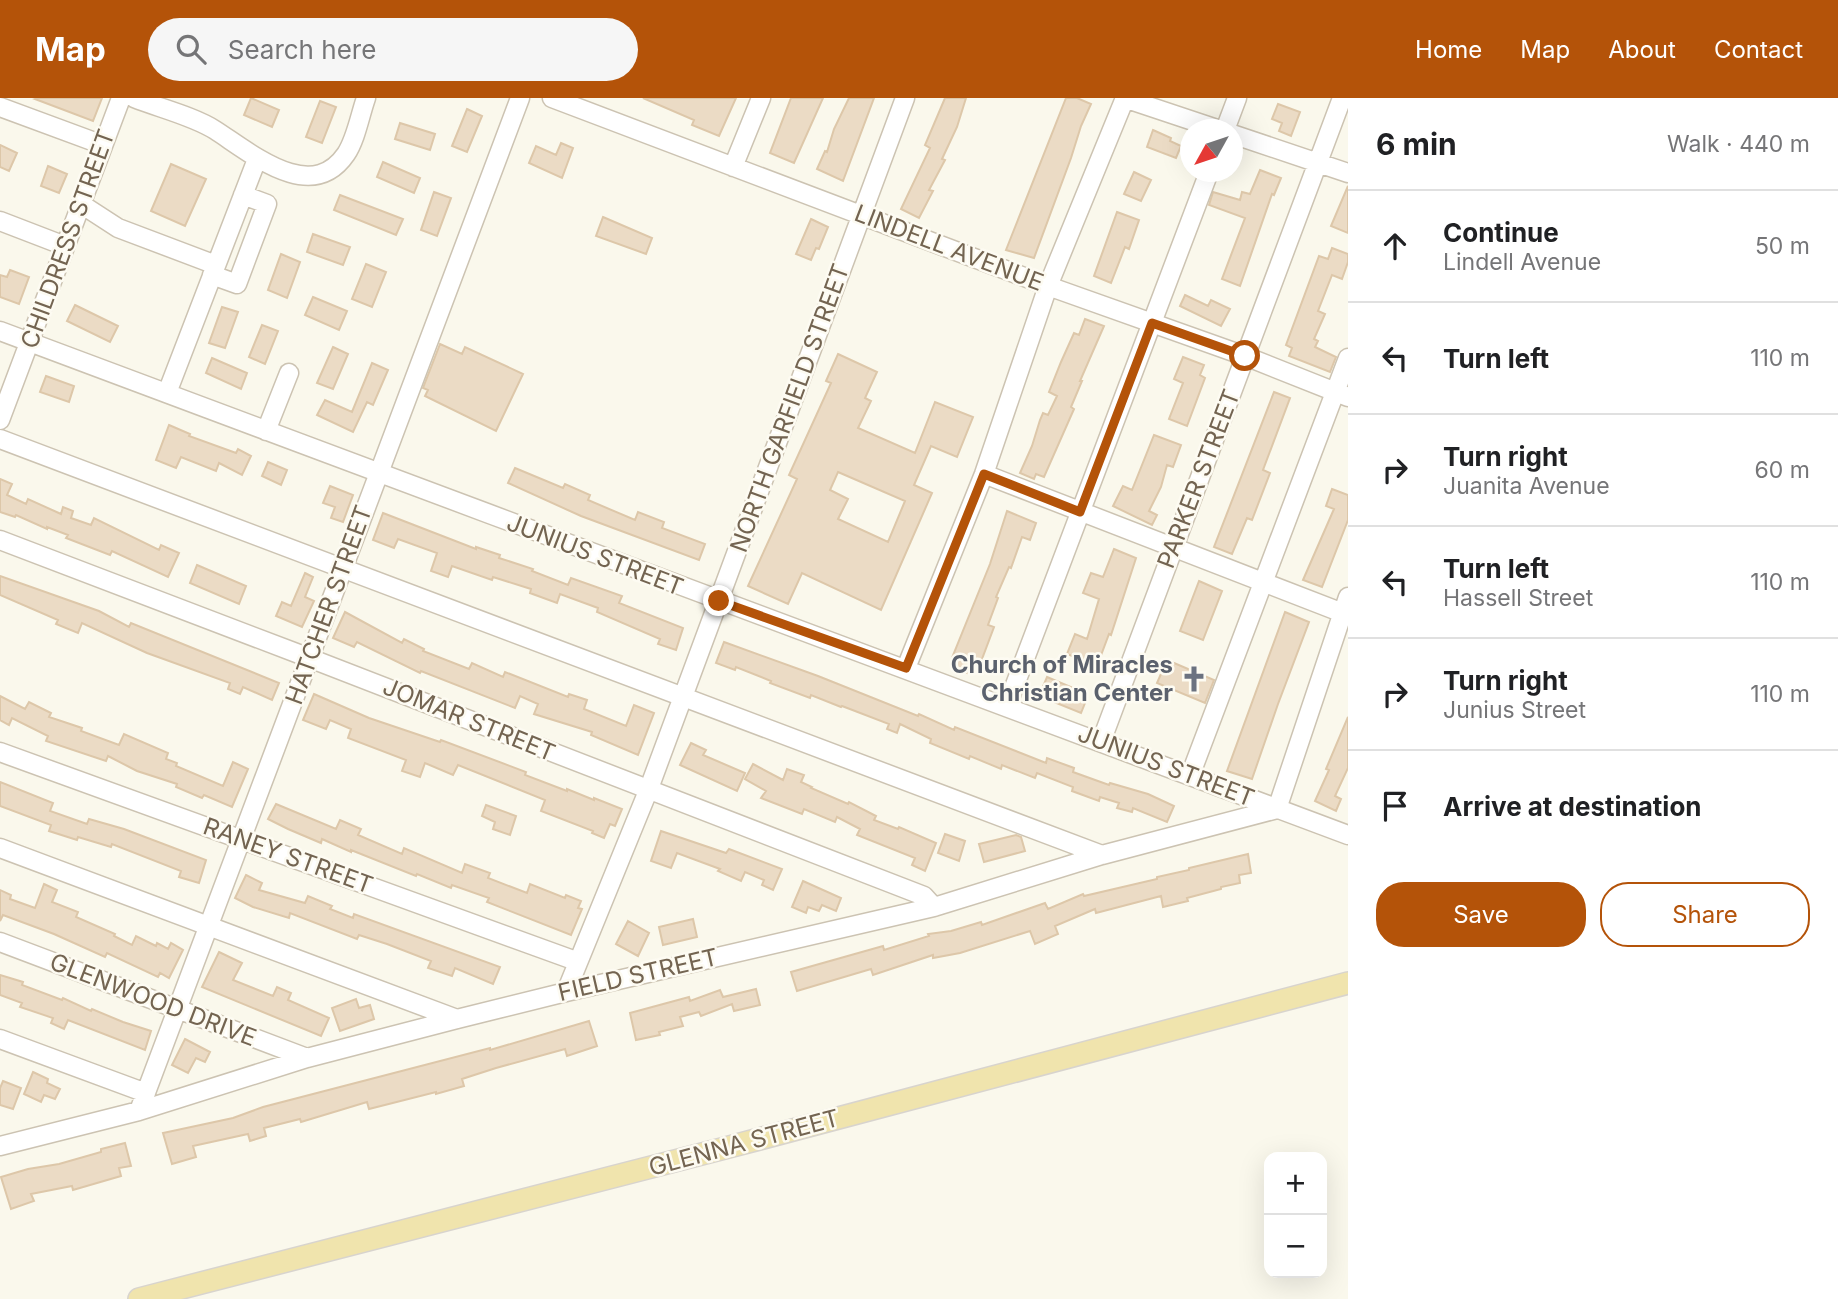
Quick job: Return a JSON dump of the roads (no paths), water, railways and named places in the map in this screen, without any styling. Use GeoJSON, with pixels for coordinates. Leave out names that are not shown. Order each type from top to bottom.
{"type":"FeatureCollection","features":[{"type":"Feature","properties":{"kind":"main road","name":"GLENNA STREET"},"geometry":{"type":"LineString","coordinates":[[139,1299],[729,1147],[1348,983]]}},
{"type":"Feature","properties":{"kind":"street","name":"CHILDRESS STREET"},"geometry":{"type":"LineString","coordinates":[[0,420],[121,98]]}},
{"type":"Feature","properties":{"kind":"street"},"geometry":{"type":"LineString","coordinates":[[134,98],[212,128],[257,159],[301,176],[320,176],[334,168],[348,153],[366,98]]}},
{"type":"Feature","properties":{"kind":"street","name":"HATCHER STREET"},"geometry":{"type":"LineString","coordinates":[[139,1111],[520,98]]}},
{"type":"Feature","properties":{"kind":"street","name":"LINDELL AVENUE"},"geometry":{"type":"LineString","coordinates":[[552,98],[1342,394]]}},
{"type":"Feature","properties":{"kind":"street"},"geometry":{"type":"LineString","coordinates":[[733,167],[761,98]]}},
{"type":"Feature","properties":{"kind":"street","name":"NORTH GARFIELD STREET"},"geometry":{"type":"LineString","coordinates":[[566,992],[576,961],[648,791],[905,98]]}},
{"type":"Feature","properties":{"kind":"street"},"geometry":{"type":"LineString","coordinates":[[906,668],[984,474],[1048,286],[1124,98],[1187,119]]}},
{"type":"Feature","properties":{"kind":"street"},"geometry":{"type":"LineString","coordinates":[[1229,119],[1237,98]]}},
{"type":"Feature","properties":{"kind":"street","name":"PARKER STREET"},"geometry":{"type":"LineString","coordinates":[[1101,741],[1342,98]]}},
{"type":"Feature","properties":{"kind":"street"},"geometry":{"type":"LineString","coordinates":[[0,107],[103,145]]}},
{"type":"Feature","properties":{"kind":"street"},"geometry":{"type":"LineString","coordinates":[[1243,137],[1348,173]]}},
{"type":"Feature","properties":{"kind":"street"},"geometry":{"type":"LineString","coordinates":[[167,393],[257,159]]}},
{"type":"Feature","properties":{"kind":"street"},"geometry":{"type":"LineString","coordinates":[[1007,706],[1205,182]]}},
{"type":"Feature","properties":{"kind":"street"},"geometry":{"type":"LineString","coordinates":[[81,204],[118,228],[214,270],[237,284],[267,204],[243,195]]}},
{"type":"Feature","properties":{"kind":"street"},"geometry":{"type":"LineString","coordinates":[[0,221],[65,246]]}},
{"type":"Feature","properties":{"kind":"street","name":"JUNIUS STREET"},"geometry":{"type":"LineString","coordinates":[[0,331],[1348,835]]}},
{"type":"Feature","properties":{"kind":"street"},"geometry":{"type":"LineString","coordinates":[[1191,776],[1264,583],[1342,394],[1348,358]]}},
{"type":"Feature","properties":{"kind":"street"},"geometry":{"type":"LineString","coordinates":[[266,431],[289,373]]}},
{"type":"Feature","properties":{"kind":"street"},"geometry":{"type":"LineString","coordinates":[[0,439],[1102,855]]}},
{"type":"Feature","properties":{"kind":"street"},"geometry":{"type":"LineString","coordinates":[[984,474],[1264,583],[1346,608],[1277,808]]}},
{"type":"Feature","properties":{"kind":"street","name":"JOMAR STREET"},"geometry":{"type":"LineString","coordinates":[[0,540],[310,657],[648,791],[924,896],[934,906]]}},
{"type":"Feature","properties":{"kind":"street","name":"RANEY STREET"},"geometry":{"type":"LineString","coordinates":[[0,752],[576,961]]}},
{"type":"Feature","properties":{"kind":"street","name":"FIELD STREET"},"geometry":{"type":"LineString","coordinates":[[2,1144],[139,1111],[307,1058],[457,1019],[934,906],[1102,855],[1277,808]]}},
{"type":"Feature","properties":{"kind":"street"},"geometry":{"type":"LineString","coordinates":[[0,848],[457,1019]]}},
{"type":"Feature","properties":{"kind":"street","name":"GLENWOOD DRIVE"},"geometry":{"type":"LineString","coordinates":[[0,942],[307,1058]]}},
{"type":"Feature","properties":{"kind":"street"},"geometry":{"type":"LineString","coordinates":[[0,1039],[146,1093]]}},
{"type":"Feature","properties":{"kind":"place","name":"Church of Miracles Christian Center"},"geometry":{"type":"Point","coordinates":[1194,679]}}]}
